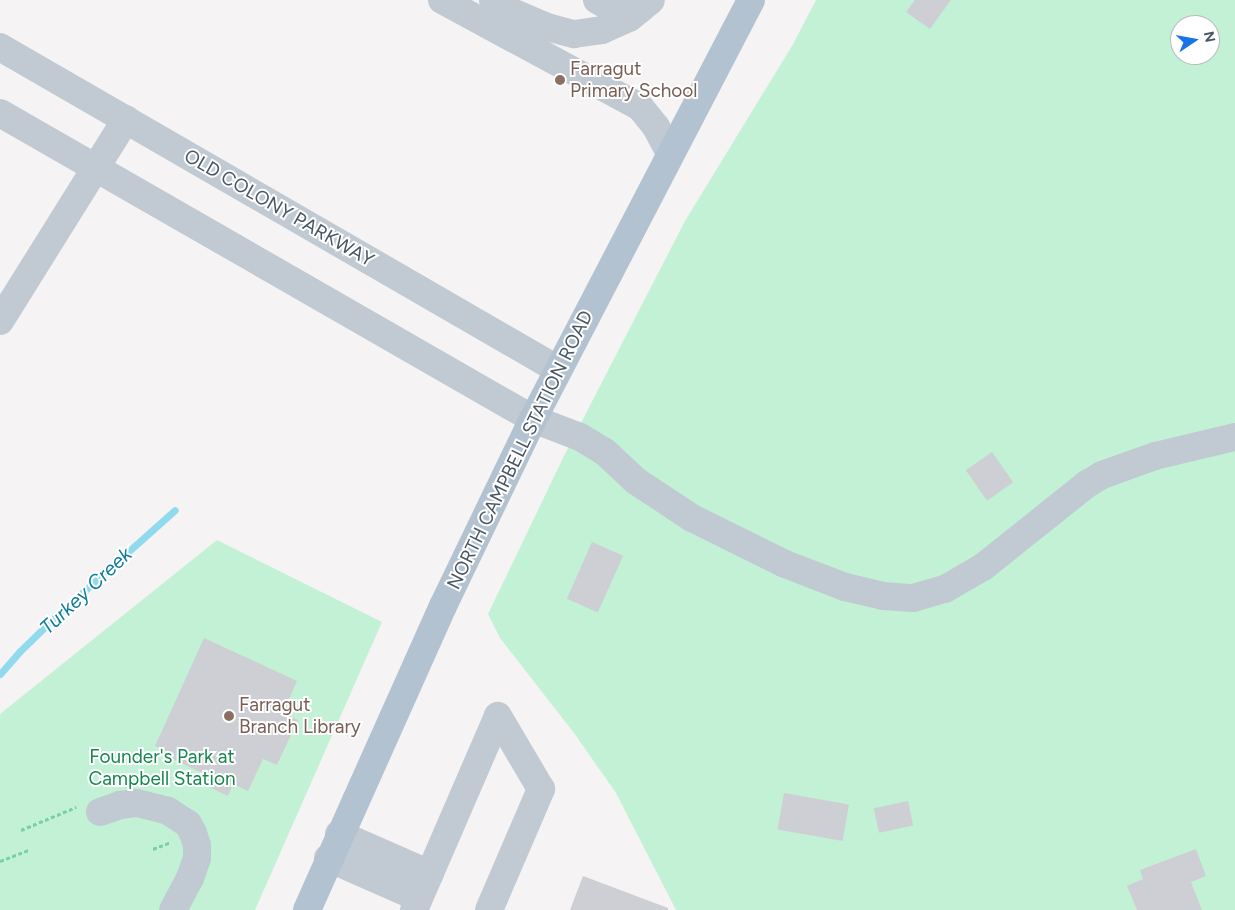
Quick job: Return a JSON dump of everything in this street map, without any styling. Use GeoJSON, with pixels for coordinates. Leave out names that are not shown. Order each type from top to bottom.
{"type":"FeatureCollection","features":[{"type":"Feature","properties":{"kind":"main road","name":"NORTH CAMPBELL STATION ROAD"},"geometry":{"type":"LineString","coordinates":[[307,910],[443,606],[557,369],[751,0]]}},
{"type":"Feature","properties":{"kind":"street"},"geometry":{"type":"LineString","coordinates":[[442,0],[640,108],[656,127],[670,153]]}},
{"type":"Feature","properties":{"kind":"street"},"geometry":{"type":"LineString","coordinates":[[503,6],[534,6],[541,0]]}},
{"type":"Feature","properties":{"kind":"street"},"geometry":{"type":"LineString","coordinates":[[597,0],[614,10],[645,5]]}},
{"type":"Feature","properties":{"kind":"street"},"geometry":{"type":"LineString","coordinates":[[503,6],[547,27],[574,34],[602,30],[629,18],[645,5]]}},
{"type":"Feature","properties":{"kind":"street","name":"OLD COLONY PARKWAY"},"geometry":{"type":"LineString","coordinates":[[0,47],[557,369]]}},
{"type":"Feature","properties":{"kind":"street"},"geometry":{"type":"LineString","coordinates":[[0,113],[94,169],[533,419],[580,437],[605,452],[636,481],[692,518],[784,564],[846,587],[883,596],[913,598],[946,589],[976,572],[1087,484],[1102,476],[1155,456],[1235,437]]}},
{"type":"Feature","properties":{"kind":"street"},"geometry":{"type":"LineString","coordinates":[[0,321],[126,119]]}},
{"type":"Feature","properties":{"kind":"street"},"geometry":{"type":"LineString","coordinates":[[334,846],[416,904],[498,716],[541,789],[489,910]]}},
{"type":"Feature","properties":{"kind":"street"},"geometry":{"type":"LineString","coordinates":[[92,808],[137,803],[168,811],[188,824],[197,845],[197,858],[190,878],[173,910]]}},
{"type":"Feature","properties":{"kind":"street"},"geometry":{"type":"LineString","coordinates":[[334,846],[430,874]]}},
{"type":"Feature","properties":{"kind":"path"},"geometry":{"type":"LineString","coordinates":[[21,830],[92,808]]}},
{"type":"Feature","properties":{"kind":"path"},"geometry":{"type":"LineString","coordinates":[[0,861],[29,850]]}},
{"type":"Feature","properties":{"kind":"green space"},"geometry":{"type":"Polygon","coordinates":[[[816,0],[1235,0],[1235,910],[676,910],[616,793],[574,733],[500,638],[488,614],[564,456],[685,221],[792,46],[816,0]]]}},
{"type":"Feature","properties":{"kind":"green space","name":"Founder's Park at Campbell Station"},"geometry":{"type":"Polygon","coordinates":[[[217,540],[382,622],[255,910],[0,910],[0,714],[217,540]]]}},
{"type":"Feature","properties":{"kind":"building"},"geometry":{"type":"Polygon","coordinates":[[[915,0],[951,0],[930,29],[906,12],[915,0]]]}},
{"type":"Feature","properties":{"kind":"building"},"geometry":{"type":"Polygon","coordinates":[[[992,452],[1013,482],[987,501],[966,470],[992,452]]]}},
{"type":"Feature","properties":{"kind":"building"},"geometry":{"type":"Polygon","coordinates":[[[592,542],[623,556],[598,612],[567,599],[592,542]]]}},
{"type":"Feature","properties":{"kind":"building","name":"Farragut Branch Library"},"geometry":{"type":"Polygon","coordinates":[[[204,638],[297,681],[283,713],[298,720],[277,765],[263,759],[248,791],[233,784],[228,796],[201,783],[205,774],[168,757],[170,753],[155,746],[204,638]]]}},
{"type":"Feature","properties":{"kind":"building"},"geometry":{"type":"Polygon","coordinates":[[[784,793],[849,804],[843,841],[778,829],[784,793]]]}},
{"type":"Feature","properties":{"kind":"building"},"geometry":{"type":"Polygon","coordinates":[[[908,801],[913,825],[879,833],[874,808],[908,801]]]}},
{"type":"Feature","properties":{"kind":"building"},"geometry":{"type":"Polygon","coordinates":[[[1196,849],[1206,876],[1191,882],[1202,910],[1137,910],[1127,886],[1143,879],[1140,870],[1196,849]]]}},
{"type":"Feature","properties":{"kind":"building"},"geometry":{"type":"Polygon","coordinates":[[[583,876],[668,908],[668,910],[570,910],[583,876]]]}},
{"type":"Feature","properties":{"kind":"waterway","name":"Turkey Creek"},"geometry":{"type":"LineString","coordinates":[[0,674],[20,651],[56,616],[175,510]]}},
{"type":"Feature","properties":{"kind":"place","name":"Farragut Primary School"},"geometry":{"type":"Point","coordinates":[560,80]}},
{"type":"Feature","properties":{"kind":"place","name":"Farragut Branch Library"},"geometry":{"type":"Point","coordinates":[229,716]}}]}
